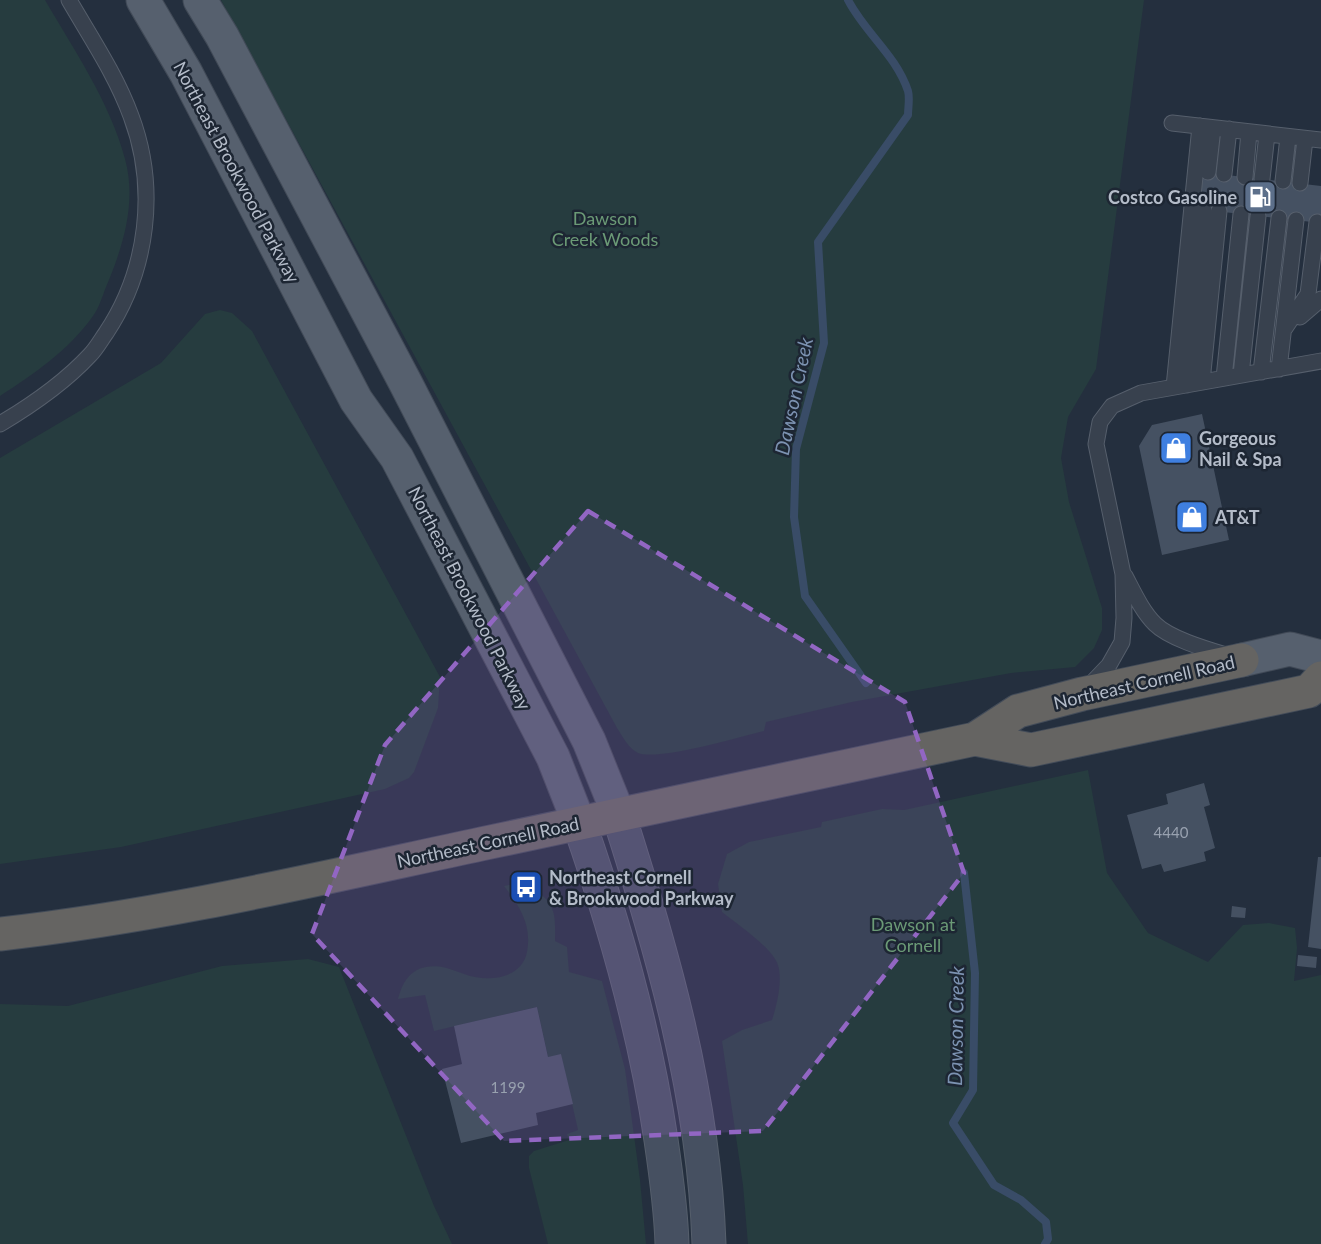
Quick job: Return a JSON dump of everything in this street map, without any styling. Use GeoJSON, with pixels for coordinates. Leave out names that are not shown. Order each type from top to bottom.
{"type":"FeatureCollection","features":[{"type":"Feature","properties":{"kind":"highway","name":"Northeast Cornell Road"},"geometry":{"type":"LineString","coordinates":[[0,934],[147,914],[975,739],[1018,711],[1082,694],[1242,660]]}},
{"type":"Feature","properties":{"kind":"highway","name":"Northeast Cornell Road"},"geometry":{"type":"LineString","coordinates":[[975,739],[1031,750],[1309,691],[1321,678]]}},
{"type":"Feature","properties":{"kind":"main road","name":"Northeast Brookwood Parkway"},"geometry":{"type":"LineString","coordinates":[[143,0],[186,73],[357,400],[397,458],[553,757],[603,890],[642,1034],[653,1084],[666,1177],[672,1244]]}},
{"type":"Feature","properties":{"kind":"main road"},"geometry":{"type":"LineString","coordinates":[[200,0],[222,36],[388,350],[589,741],[618,813],[661,955],[681,1034],[695,1106],[710,1244]]}},
{"type":"Feature","properties":{"kind":"main road","name":"Northeast Cornell Road"},"geometry":{"type":"LineString","coordinates":[[1242,660],[1290,649],[1321,657]]}},
{"type":"Feature","properties":{"kind":"lane"},"geometry":{"type":"LineString","coordinates":[[0,424],[57,386],[92,354],[118,315],[134,279],[144,240],[146,204],[142,148],[116,81],[69,0]]}},
{"type":"Feature","properties":{"kind":"lane"},"geometry":{"type":"LineString","coordinates":[[1172,123],[1321,140]]}},
{"type":"Feature","properties":{"kind":"lane"},"geometry":{"type":"LineString","coordinates":[[1214,128],[1216,173]]}},
{"type":"Feature","properties":{"kind":"lane"},"geometry":{"type":"LineString","coordinates":[[1188,385],[1214,128]]}},
{"type":"Feature","properties":{"kind":"lane"},"geometry":{"type":"LineString","coordinates":[[1245,177],[1249,132]]}},
{"type":"Feature","properties":{"kind":"lane"},"geometry":{"type":"LineString","coordinates":[[1262,178],[1267,134]]}},
{"type":"Feature","properties":{"kind":"lane"},"geometry":{"type":"LineString","coordinates":[[1283,181],[1288,136]]}},
{"type":"Feature","properties":{"kind":"lane"},"geometry":{"type":"LineString","coordinates":[[1300,183],[1305,139]]}},
{"type":"Feature","properties":{"kind":"lane"},"geometry":{"type":"LineString","coordinates":[[1188,385],[1212,211]]}},
{"type":"Feature","properties":{"kind":"lane"},"geometry":{"type":"LineString","coordinates":[[1224,378],[1241,214]]}},
{"type":"Feature","properties":{"kind":"lane"},"geometry":{"type":"LineString","coordinates":[[1241,375],[1258,216]]}},
{"type":"Feature","properties":{"kind":"lane"},"geometry":{"type":"LineString","coordinates":[[1261,372],[1279,218]]}},
{"type":"Feature","properties":{"kind":"lane"},"geometry":{"type":"LineString","coordinates":[[1279,369],[1296,220]]}},
{"type":"Feature","properties":{"kind":"lane"},"geometry":{"type":"LineString","coordinates":[[1284,330],[1308,294],[1317,222]]}},
{"type":"Feature","properties":{"kind":"lane"},"geometry":{"type":"LineString","coordinates":[[1284,330],[1321,299]]}},
{"type":"Feature","properties":{"kind":"lane"},"geometry":{"type":"LineString","coordinates":[[1284,330],[1321,308]]}},
{"type":"Feature","properties":{"kind":"lane"},"geometry":{"type":"LineString","coordinates":[[1082,694],[1109,665],[1122,642],[1124,618],[1123,574],[1096,444],[1100,422],[1112,406],[1141,393],[1321,361]]}},
{"type":"Feature","properties":{"kind":"lane"},"geometry":{"type":"LineString","coordinates":[[1123,574],[1144,611],[1157,626],[1198,646],[1242,660]]}},
{"type":"Feature","properties":{"kind":"highlighted area"},"geometry":{"type":"Polygon","coordinates":[[[588,511],[905,702],[964,873],[763,1131],[504,1141],[312,934],[385,745],[588,511]]]}},
{"type":"Feature","properties":{"kind":"green space"},"geometry":{"type":"Polygon","coordinates":[[[0,0],[45,0],[90,77],[110,117],[125,159],[129,208],[123,240],[95,313],[62,350],[0,396],[0,0]]]}},
{"type":"Feature","properties":{"kind":"green space","name":"Dawson Creek Woods"},"geometry":{"type":"Polygon","coordinates":[[[221,0],[1144,0],[1096,369],[1068,417],[1061,458],[1069,502],[1102,608],[1102,630],[1094,648],[1075,667],[1011,673],[852,702],[766,722],[764,731],[680,751],[648,755],[634,751],[617,728],[221,0]]]}},
{"type":"Feature","properties":{"kind":"green space"},"geometry":{"type":"Polygon","coordinates":[[[220,310],[232,313],[252,331],[440,677],[438,708],[414,772],[409,778],[385,789],[121,847],[0,864],[0,458],[161,363],[205,314],[220,310]]]}},
{"type":"Feature","properties":{"kind":"green space","name":"Dawson at Cornell"},"geometry":{"type":"Polygon","coordinates":[[[1088,770],[1107,873],[1148,933],[1208,962],[1243,925],[1269,923],[1295,928],[1297,948],[1294,981],[1321,975],[1321,1244],[748,1244],[743,1185],[722,1041],[742,1030],[772,1020],[780,980],[778,965],[765,947],[722,912],[718,884],[727,854],[749,842],[821,827],[822,822],[882,809],[904,810],[1088,770]]]}},
{"type":"Feature","properties":{"kind":"green space"},"geometry":{"type":"Polygon","coordinates":[[[528,881],[551,906],[555,920],[555,941],[567,947],[569,972],[602,981],[625,1069],[646,1244],[548,1244],[529,1168],[529,1156],[534,1151],[569,1140],[567,1134],[578,1130],[561,1055],[548,1057],[537,1007],[434,1031],[425,995],[398,999],[407,978],[415,971],[426,967],[439,966],[475,977],[491,978],[507,975],[520,967],[527,952],[528,933],[520,909],[504,886],[528,881]]]}},
{"type":"Feature","properties":{"kind":"green space"},"geometry":{"type":"Polygon","coordinates":[[[308,959],[339,967],[434,1206],[452,1244],[0,1244],[0,1004],[68,1006],[222,966],[308,959]]]}},
{"type":"Feature","properties":{"kind":"building","name":"Costco Gasoline"},"geometry":{"type":"Polygon","coordinates":[[[1201,172],[1321,186],[1321,223],[1197,209],[1201,172]]]}},
{"type":"Feature","properties":{"kind":"building"},"geometry":{"type":"Polygon","coordinates":[[[1202,414],[1229,540],[1162,555],[1139,446],[1152,425],[1202,414]]]}},
{"type":"Feature","properties":{"kind":"building"},"geometry":{"type":"Polygon","coordinates":[[[1204,783],[1210,805],[1204,807],[1215,848],[1204,852],[1206,861],[1164,872],[1161,864],[1142,869],[1127,815],[1168,804],[1166,794],[1204,783]]]}},
{"type":"Feature","properties":{"kind":"building"},"geometry":{"type":"Polygon","coordinates":[[[1318,857],[1321,857],[1321,949],[1308,947],[1318,857]]]}},
{"type":"Feature","properties":{"kind":"building"},"geometry":{"type":"Polygon","coordinates":[[[1232,906],[1246,908],[1245,918],[1231,917],[1232,906]]]}},
{"type":"Feature","properties":{"kind":"building"},"geometry":{"type":"Polygon","coordinates":[[[1298,955],[1317,957],[1316,968],[1297,966],[1298,955]]]}},
{"type":"Feature","properties":{"kind":"building"},"geometry":{"type":"Polygon","coordinates":[[[537,1007],[548,1057],[561,1054],[573,1104],[536,1113],[538,1125],[461,1143],[442,1069],[462,1064],[454,1026],[537,1007]]]}},
{"type":"Feature","properties":{"kind":"waterway","name":"Dawson Creek"},"geometry":{"type":"LineString","coordinates":[[848,0],[903,78],[909,94],[908,115],[818,242],[824,343],[796,449],[794,517],[805,596],[866,683]]}},
{"type":"Feature","properties":{"kind":"waterway","name":"Dawson Creek"},"geometry":{"type":"LineString","coordinates":[[964,873],[975,973],[973,1090],[953,1123],[994,1185],[1021,1200],[1046,1222],[1048,1239],[1045,1244]]}},
{"type":"Feature","properties":{"kind":"place","name":"Costco Gasoline"},"geometry":{"type":"Point","coordinates":[1260,197]}},
{"type":"Feature","properties":{"kind":"place","name":"Gorgeous Nail & Spa"},"geometry":{"type":"Point","coordinates":[1176,448]}},
{"type":"Feature","properties":{"kind":"place","name":"AT&T"},"geometry":{"type":"Point","coordinates":[1192,517]}},
{"type":"Feature","properties":{"kind":"place","name":"Northeast Cornell & Brookwood Parkway"},"geometry":{"type":"Point","coordinates":[526,887]}}]}
